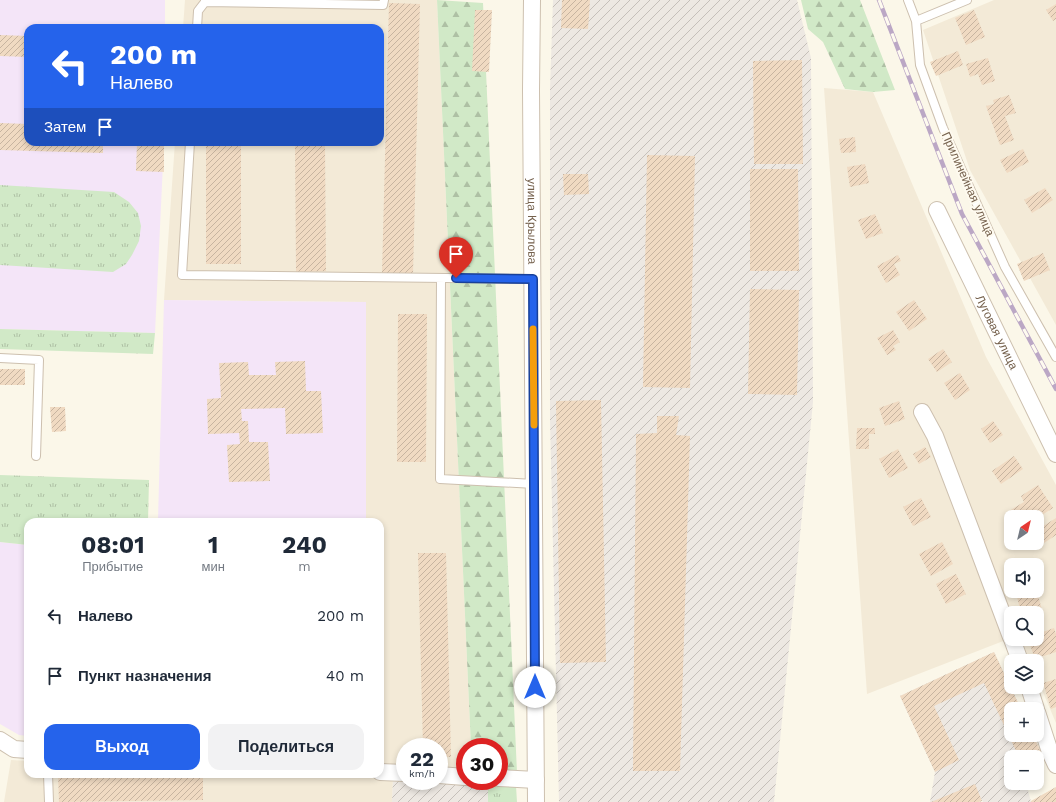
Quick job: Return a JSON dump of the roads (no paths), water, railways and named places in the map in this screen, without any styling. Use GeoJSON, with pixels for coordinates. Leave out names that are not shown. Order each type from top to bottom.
{"type":"FeatureCollection","features":[{"type":"Feature","properties":{"kind":"street","name":"улица Крылова"},"geometry":{"type":"LineString","coordinates":[[532,0],[531,90],[536,802]]}},
{"type":"Feature","properties":{"kind":"street","name":"Луговая улица"},"geometry":{"type":"LineString","coordinates":[[937,210],[1056,454]]}},
{"type":"Feature","properties":{"kind":"street"},"geometry":{"type":"LineString","coordinates":[[922,412],[935,436],[1004,619]]}},
{"type":"Feature","properties":{"kind":"street"},"geometry":{"type":"LineString","coordinates":[[1044,733],[1056,765]]}},
{"type":"Feature","properties":{"kind":"street"},"geometry":{"type":"LineString","coordinates":[[0,740],[14,749],[24,750]]}},
{"type":"Feature","properties":{"kind":"street"},"geometry":{"type":"LineString","coordinates":[[384,772],[396,773]]}},
{"type":"Feature","properties":{"kind":"street"},"geometry":{"type":"LineString","coordinates":[[508,778],[536,780]]}},
{"type":"Feature","properties":{"kind":"lane"},"geometry":{"type":"LineString","coordinates":[[197,24],[198,11],[205,1],[383,5],[384,0]]}},
{"type":"Feature","properties":{"kind":"lane","name":"Прилинейная улица"},"geometry":{"type":"LineString","coordinates":[[908,0],[916,21],[920,65],[943,128],[1005,267],[1056,357]]}},
{"type":"Feature","properties":{"kind":"lane"},"geometry":{"type":"LineString","coordinates":[[916,21],[967,0]]}},
{"type":"Feature","properties":{"kind":"lane"},"geometry":{"type":"LineString","coordinates":[[190,146],[182,275],[533,279]]}},
{"type":"Feature","properties":{"kind":"lane"},"geometry":{"type":"LineString","coordinates":[[441,278],[440,479],[534,484]]}},
{"type":"Feature","properties":{"kind":"lane"},"geometry":{"type":"LineString","coordinates":[[0,358],[39,360],[36,456]]}},
{"type":"Feature","properties":{"kind":"lane"},"geometry":{"type":"LineString","coordinates":[[48,778],[49,802]]}},
{"type":"Feature","properties":{"kind":"railway"},"geometry":{"type":"LineString","coordinates":[[879,0],[962,214],[1056,389]]}}]}
